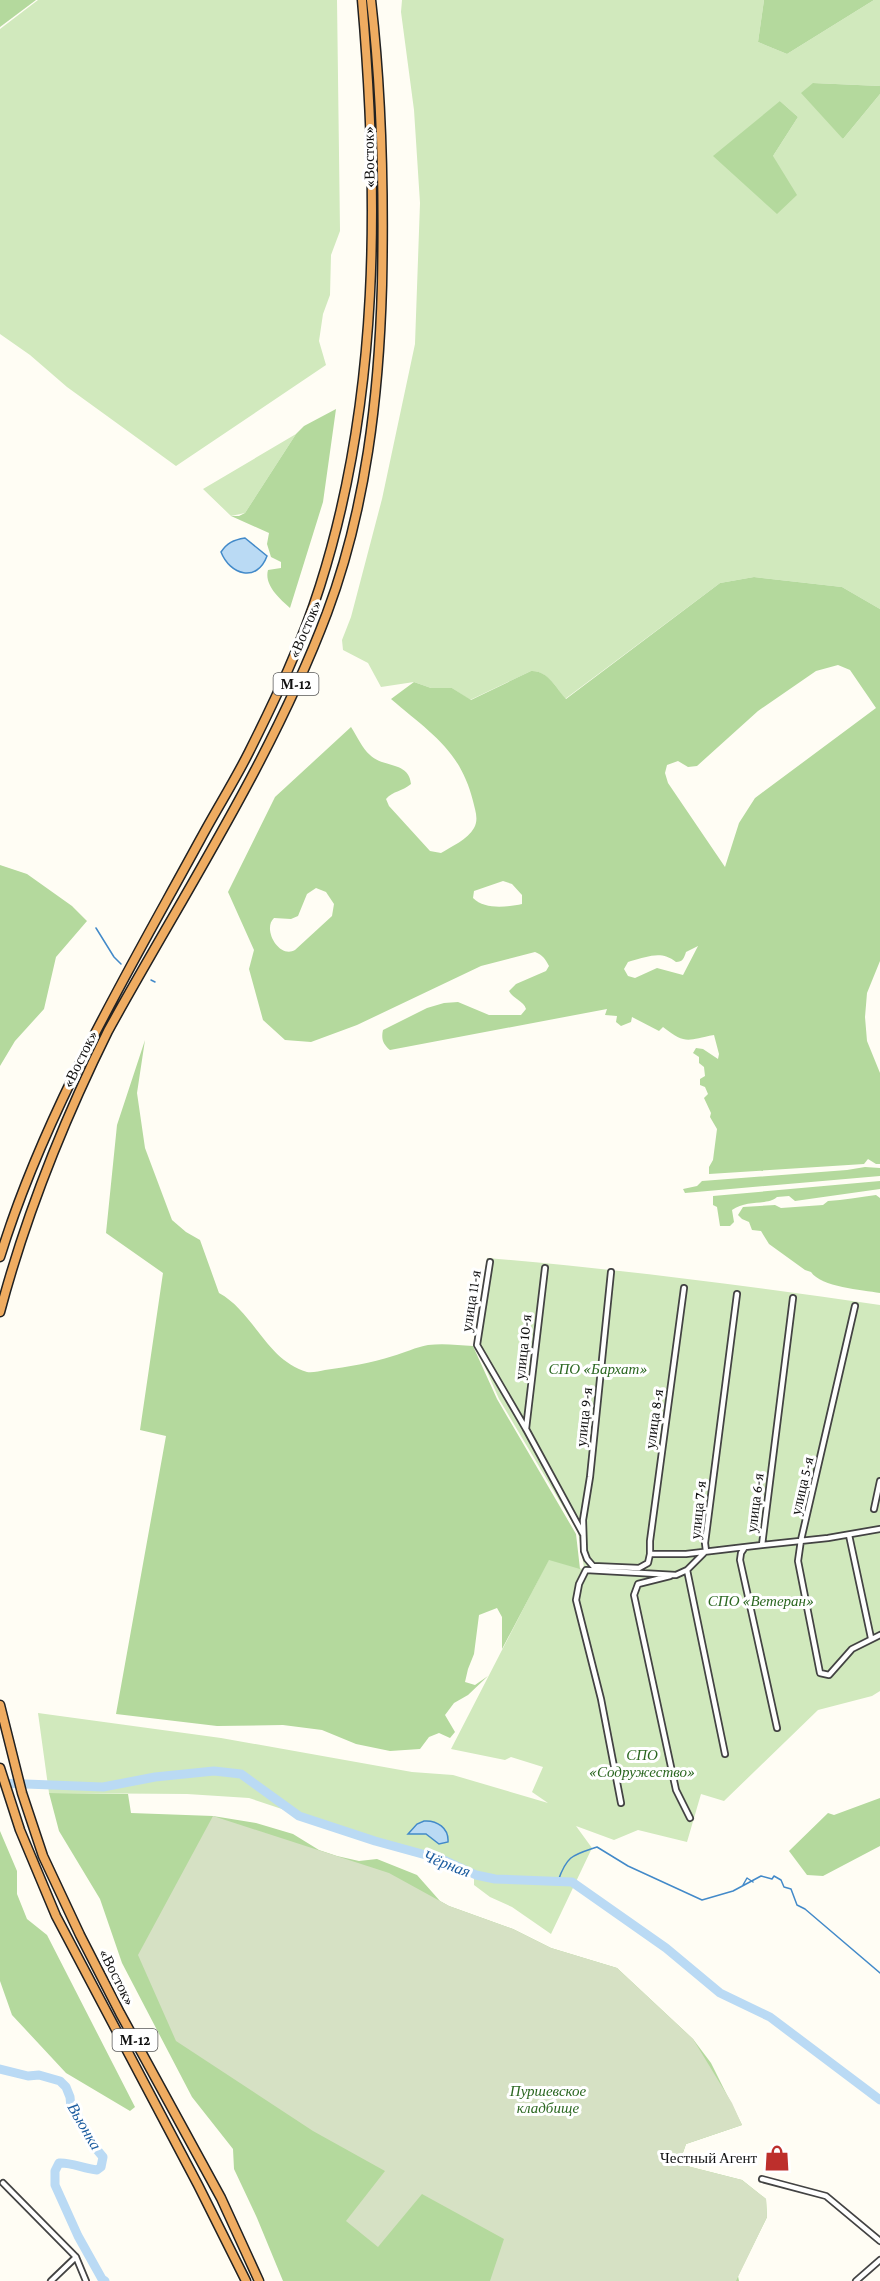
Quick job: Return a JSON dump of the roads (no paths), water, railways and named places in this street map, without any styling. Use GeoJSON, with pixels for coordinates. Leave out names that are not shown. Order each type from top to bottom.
{"type":"FeatureCollection","features":[{"type":"Feature","properties":{"kind":"highway","name":"«Восток»"},"geometry":{"type":"LineString","coordinates":[[0,1257],[32,1167],[74,1076],[200,838],[248,756],[279,692],[321,585],[340,512],[358,424],[367,336],[372,239],[372,175],[362,0]]}},
{"type":"Feature","properties":{"kind":"highway","name":"«Восток»"},"geometry":{"type":"LineString","coordinates":[[0,1312],[37,1190],[87,1074],[108,1030],[221,830],[284,711],[327,613],[344,562],[369,443],[381,333],[383,160],[371,0]]}},
{"type":"Feature","properties":{"kind":"highway","name":"«Восток»"},"geometry":{"type":"LineString","coordinates":[[0,1705],[22,1793],[43,1856],[80,1935],[221,2198],[259,2281]]}},
{"type":"Feature","properties":{"kind":"highway","name":"«Восток»"},"geometry":{"type":"LineString","coordinates":[[0,1768],[20,1830],[56,1916],[246,2281]]}},
{"type":"Feature","properties":{"kind":"street","name":"улица 11-я"},"geometry":{"type":"LineString","coordinates":[[490,1262],[477,1345],[526,1428]]}},
{"type":"Feature","properties":{"kind":"street","name":"улица 10-я"},"geometry":{"type":"LineString","coordinates":[[526,1428],[545,1268]]}},
{"type":"Feature","properties":{"kind":"street","name":"улица 9-я"},"geometry":{"type":"LineString","coordinates":[[611,1272],[583,1534],[584,1551],[590,1563],[596,1566],[639,1568],[648,1563],[650,1554]]}},
{"type":"Feature","properties":{"kind":"street","name":"улица 8-я"},"geometry":{"type":"LineString","coordinates":[[650,1554],[684,1288]]}},
{"type":"Feature","properties":{"kind":"street","name":"улица 7-я"},"geometry":{"type":"LineString","coordinates":[[687,1570],[706,1551],[705,1543],[737,1294]]}},
{"type":"Feature","properties":{"kind":"street","name":"улица 6-я"},"geometry":{"type":"LineString","coordinates":[[777,1728],[741,1568],[741,1552],[745,1547],[762,1545],[793,1298]]}},
{"type":"Feature","properties":{"kind":"street","name":"улица 5-я"},"geometry":{"type":"LineString","coordinates":[[855,1306],[798,1561],[820,1673],[829,1676],[852,1649],[871,1638]]}},
{"type":"Feature","properties":{"kind":"street"},"geometry":{"type":"LineString","coordinates":[[526,1428],[583,1534]]}},
{"type":"Feature","properties":{"kind":"street"},"geometry":{"type":"LineString","coordinates":[[873,1509],[880,1481]]}},
{"type":"Feature","properties":{"kind":"street"},"geometry":{"type":"LineString","coordinates":[[762,1545],[880,1529]]}},
{"type":"Feature","properties":{"kind":"street"},"geometry":{"type":"LineString","coordinates":[[849,1535],[871,1638],[880,1635]]}},
{"type":"Feature","properties":{"kind":"street"},"geometry":{"type":"LineString","coordinates":[[650,1554],[686,1554],[745,1547]]}},
{"type":"Feature","properties":{"kind":"street"},"geometry":{"type":"LineString","coordinates":[[621,1803],[601,1699],[576,1600],[579,1584],[586,1570],[676,1575]]}},
{"type":"Feature","properties":{"kind":"street"},"geometry":{"type":"LineString","coordinates":[[690,1818],[676,1790],[634,1595],[638,1584],[687,1570],[725,1754]]}},
{"type":"Feature","properties":{"kind":"street"},"geometry":{"type":"LineString","coordinates":[[762,2179],[826,2196],[880,2241]]}},
{"type":"Feature","properties":{"kind":"street"},"geometry":{"type":"LineString","coordinates":[[3,2183],[76,2257],[86,2281]]}},
{"type":"Feature","properties":{"kind":"street"},"geometry":{"type":"LineString","coordinates":[[51,2281],[76,2257]]}},
{"type":"Feature","properties":{"kind":"street"},"geometry":{"type":"LineString","coordinates":[[856,2281],[880,2260]]}},
{"type":"Feature","properties":{"kind":"water"},"geometry":{"type":"Polygon","coordinates":[[[245,538],[267,556],[263,565],[250,573],[244,573],[231,566],[221,552],[231,542],[245,538]]]}},
{"type":"Feature","properties":{"kind":"water"},"geometry":{"type":"Polygon","coordinates":[[[424,1821],[441,1826],[448,1837],[448,1842],[439,1844],[426,1834],[408,1834],[417,1824],[424,1821]]]}},
{"type":"Feature","properties":{"kind":"waterway"},"geometry":{"type":"LineString","coordinates":[[96,928],[121,964]]}},
{"type":"Feature","properties":{"kind":"waterway"},"geometry":{"type":"LineString","coordinates":[[151,980],[155,982]]}},
{"type":"Feature","properties":{"kind":"waterway","name":"Чёрная"},"geometry":{"type":"LineString","coordinates":[[0,1783],[103,1787],[155,1777],[214,1771],[241,1774],[299,1816],[375,1841],[444,1860],[476,1875],[495,1879],[572,1882],[666,1948],[720,1993],[770,2017],[880,2100]]}},
{"type":"Feature","properties":{"kind":"waterway"},"geometry":{"type":"LineString","coordinates":[[558,1881],[572,1857],[597,1847],[628,1866],[702,1900],[733,1891],[761,1876],[772,1879],[774,1876],[781,1880],[784,1887],[791,1889],[797,1905],[805,1909],[880,1973]]}},
{"type":"Feature","properties":{"kind":"waterway"},"geometry":{"type":"LineString","coordinates":[[743,1885],[747,1878],[753,1882]]}},
{"type":"Feature","properties":{"kind":"waterway","name":"Вьюнка"},"geometry":{"type":"LineString","coordinates":[[0,2069],[60,2081],[66,2087],[71,2107],[78,2115],[88,2139],[103,2157],[101,2167],[97,2170],[59,2163],[55,2171],[55,2185],[78,2236],[105,2281]]}},
{"type":"Feature","properties":{"kind":"place","name":"Честный Агент"},"geometry":{"type":"Point","coordinates":[777,2158]}},
{"type":"Feature","properties":{"kind":"park label","name":"СПО «Бархат»"},"geometry":{"type":"Point","coordinates":[598,1369]}},
{"type":"Feature","properties":{"kind":"park label","name":"СПО «Ветеран»"},"geometry":{"type":"Point","coordinates":[761,1601]}},
{"type":"Feature","properties":{"kind":"park label","name":"СПО «Содружество»"},"geometry":{"type":"Point","coordinates":[642,1764]}},
{"type":"Feature","properties":{"kind":"park label","name":"Пуршевское кладбище"},"geometry":{"type":"Point","coordinates":[548,2100]}}]}
